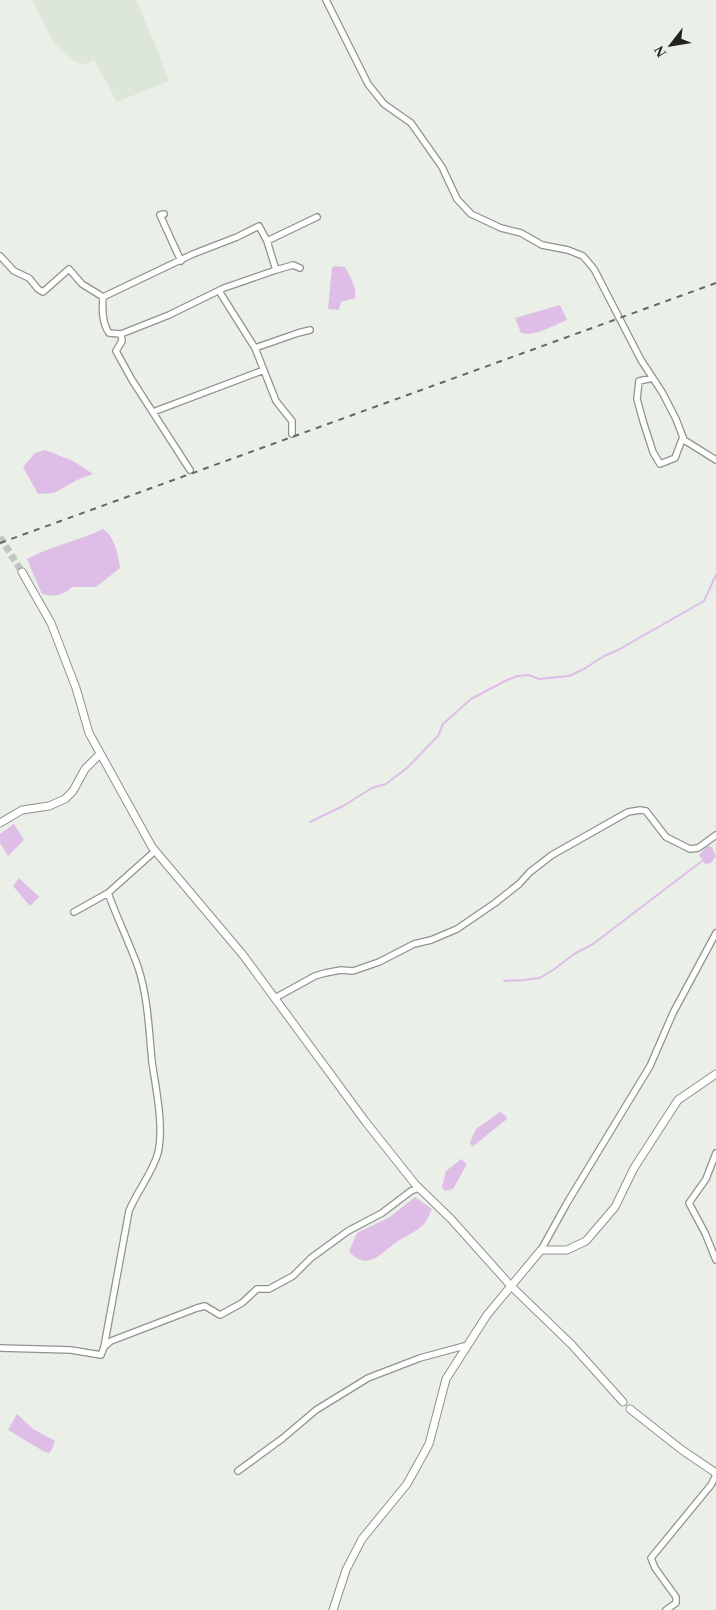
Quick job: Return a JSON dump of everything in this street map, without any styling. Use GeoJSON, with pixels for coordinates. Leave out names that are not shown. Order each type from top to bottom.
{"type":"FeatureCollection","features":[{"type":"Feature","properties":{"kind":"street"},"geometry":{"type":"LineString","coordinates":[[326,0],[368,84],[384,104],[411,123],[442,167],[457,199],[471,214],[502,228],[521,233],[542,246],[568,250],[583,256],[594,269],[641,360],[676,418],[684,440],[716,460]]}},
{"type":"Feature","properties":{"kind":"street"},"geometry":{"type":"LineString","coordinates":[[164,214],[160,215],[181,261]]}},
{"type":"Feature","properties":{"kind":"street"},"geometry":{"type":"LineString","coordinates":[[267,241],[318,217]]}},
{"type":"Feature","properties":{"kind":"street"},"geometry":{"type":"LineString","coordinates":[[103,298],[258,226],[267,241],[276,270]]}},
{"type":"Feature","properties":{"kind":"street"},"geometry":{"type":"LineString","coordinates":[[0,256],[14,271],[28,278],[43,292],[69,269],[82,284],[103,298]]}},
{"type":"Feature","properties":{"kind":"street"},"geometry":{"type":"LineString","coordinates":[[103,298],[103,318],[106,328],[109,333],[121,334],[169,315],[245,280],[293,265],[300,268]]}},
{"type":"Feature","properties":{"kind":"street"},"geometry":{"type":"LineString","coordinates":[[219,291],[255,348],[276,401],[292,421],[292,434]]}},
{"type":"Feature","properties":{"kind":"street"},"geometry":{"type":"LineString","coordinates":[[255,348],[310,330]]}},
{"type":"Feature","properties":{"kind":"street"},"geometry":{"type":"LineString","coordinates":[[121,334],[122,341],[116,351],[190,470]]}},
{"type":"Feature","properties":{"kind":"street"},"geometry":{"type":"LineString","coordinates":[[153,412],[264,370]]}},
{"type":"Feature","properties":{"kind":"street"},"geometry":{"type":"LineString","coordinates":[[653,378],[639,381],[638,399],[653,452],[660,464],[675,458],[683,437]]}},
{"type":"Feature","properties":{"kind":"street"},"geometry":{"type":"LineString","coordinates":[[22,572],[51,623],[76,688],[90,733],[100,754],[155,851],[244,955],[365,1121],[419,1188],[451,1219],[511,1286],[572,1345],[630,1409],[716,1474],[711,1485],[651,1558],[655,1568],[676,1597],[676,1602],[666,1610]]}},
{"type":"Feature","properties":{"kind":"street"},"geometry":{"type":"LineString","coordinates":[[0,823],[22,810],[49,806],[65,799],[73,791],[85,770],[100,754]]}},
{"type":"Feature","properties":{"kind":"street"},"geometry":{"type":"LineString","coordinates":[[275,998],[315,976],[341,970],[353,972],[379,962],[414,944],[431,940],[457,929],[476,918],[513,889],[530,872],[566,846],[623,814],[635,810],[646,810],[666,837],[690,850],[698,848],[716,836]]}},
{"type":"Feature","properties":{"kind":"street"},"geometry":{"type":"LineString","coordinates":[[74,912],[108,893],[155,851]]}},
{"type":"Feature","properties":{"kind":"street"},"geometry":{"type":"LineString","coordinates":[[0,1348],[71,1350],[101,1355],[129,1211],[158,1153],[160,1139],[145,998],[139,969],[108,893]]}},
{"type":"Feature","properties":{"kind":"street"},"geometry":{"type":"LineString","coordinates":[[333,1610],[346,1570],[362,1539],[407,1484],[429,1444],[446,1379],[487,1315],[541,1250],[567,1203],[650,1066],[673,1013],[716,933]]}},
{"type":"Feature","properties":{"kind":"street"},"geometry":{"type":"LineString","coordinates":[[541,1250],[567,1250],[586,1241],[615,1207],[634,1168],[678,1100],[716,1074]]}},
{"type":"Feature","properties":{"kind":"street"},"geometry":{"type":"LineString","coordinates":[[716,1153],[706,1179],[689,1203],[705,1232],[716,1260]]}},
{"type":"Feature","properties":{"kind":"street"},"geometry":{"type":"LineString","coordinates":[[104,1347],[111,1341],[197,1308],[205,1306],[220,1314],[242,1304],[257,1289],[269,1289],[293,1276],[311,1258],[348,1230],[382,1212],[411,1191],[419,1188]]}},
{"type":"Feature","properties":{"kind":"street"},"geometry":{"type":"LineString","coordinates":[[238,1471],[283,1438],[316,1410],[368,1378],[420,1358],[468,1345]]}},
{"type":"Feature","properties":{"kind":"shaded area"},"geometry":{"type":"Polygon","coordinates":[[[32,0],[136,0],[169,81],[117,102],[94,59],[87,64],[77,63],[54,43],[32,0]]]}},
{"type":"Feature","properties":{"kind":"shaded area"},"geometry":{"type":"Polygon","coordinates":[[[334,266],[345,267],[355,290],[355,298],[341,302],[339,310],[328,309],[332,268],[334,266]]]}},
{"type":"Feature","properties":{"kind":"shaded area"},"geometry":{"type":"Polygon","coordinates":[[[560,305],[567,320],[538,332],[521,333],[515,318],[560,305]]]}},
{"type":"Feature","properties":{"kind":"shaded area"},"geometry":{"type":"Polygon","coordinates":[[[45,450],[73,461],[93,474],[77,480],[54,493],[38,494],[23,467],[35,453],[45,450]]]}},
{"type":"Feature","properties":{"kind":"shaded area"},"geometry":{"type":"Polygon","coordinates":[[[103,529],[113,541],[120,568],[96,587],[72,587],[58,595],[42,594],[27,559],[103,529]]]}},
{"type":"Feature","properties":{"kind":"shaded area"},"geometry":{"type":"Polygon","coordinates":[[[14,824],[24,840],[8,856],[0,843],[0,834],[14,824]]]}},
{"type":"Feature","properties":{"kind":"shaded area"},"geometry":{"type":"Polygon","coordinates":[[[707,846],[712,847],[716,856],[711,863],[705,864],[699,855],[707,846]]]}},
{"type":"Feature","properties":{"kind":"shaded area"},"geometry":{"type":"Polygon","coordinates":[[[19,878],[39,897],[30,906],[13,886],[19,878]]]}},
{"type":"Feature","properties":{"kind":"shaded area"},"geometry":{"type":"Polygon","coordinates":[[[500,1112],[507,1119],[472,1147],[470,1142],[476,1129],[500,1112]]]}},
{"type":"Feature","properties":{"kind":"shaded area"},"geometry":{"type":"Polygon","coordinates":[[[461,1159],[467,1164],[453,1189],[445,1191],[442,1187],[446,1171],[461,1159]]]}},
{"type":"Feature","properties":{"kind":"shaded area"},"geometry":{"type":"Polygon","coordinates":[[[415,1197],[432,1209],[422,1226],[374,1258],[362,1260],[349,1251],[357,1233],[390,1217],[415,1197]]]}},
{"type":"Feature","properties":{"kind":"shaded area"},"geometry":{"type":"Polygon","coordinates":[[[17,1414],[33,1429],[55,1441],[49,1453],[8,1430],[17,1414]]]}},
{"type":"Feature","properties":{"kind":"waterway"},"geometry":{"type":"LineString","coordinates":[[310,822],[343,806],[372,788],[386,784],[407,768],[438,736],[443,724],[471,699],[518,676],[529,675],[539,679],[569,676],[584,669],[704,601],[716,575]]}},
{"type":"Feature","properties":{"kind":"waterway"},"geometry":{"type":"LineString","coordinates":[[504,981],[540,978],[574,954],[593,944],[702,861]]}},
{"type":"Feature","properties":{"kind":"tunnel"},"geometry":{"type":"LineString","coordinates":[[0,537],[22,572]]}},
{"type":"Feature","properties":{"kind":"railway"},"geometry":{"type":"LineString","coordinates":[[0,543],[716,283]]}}]}
